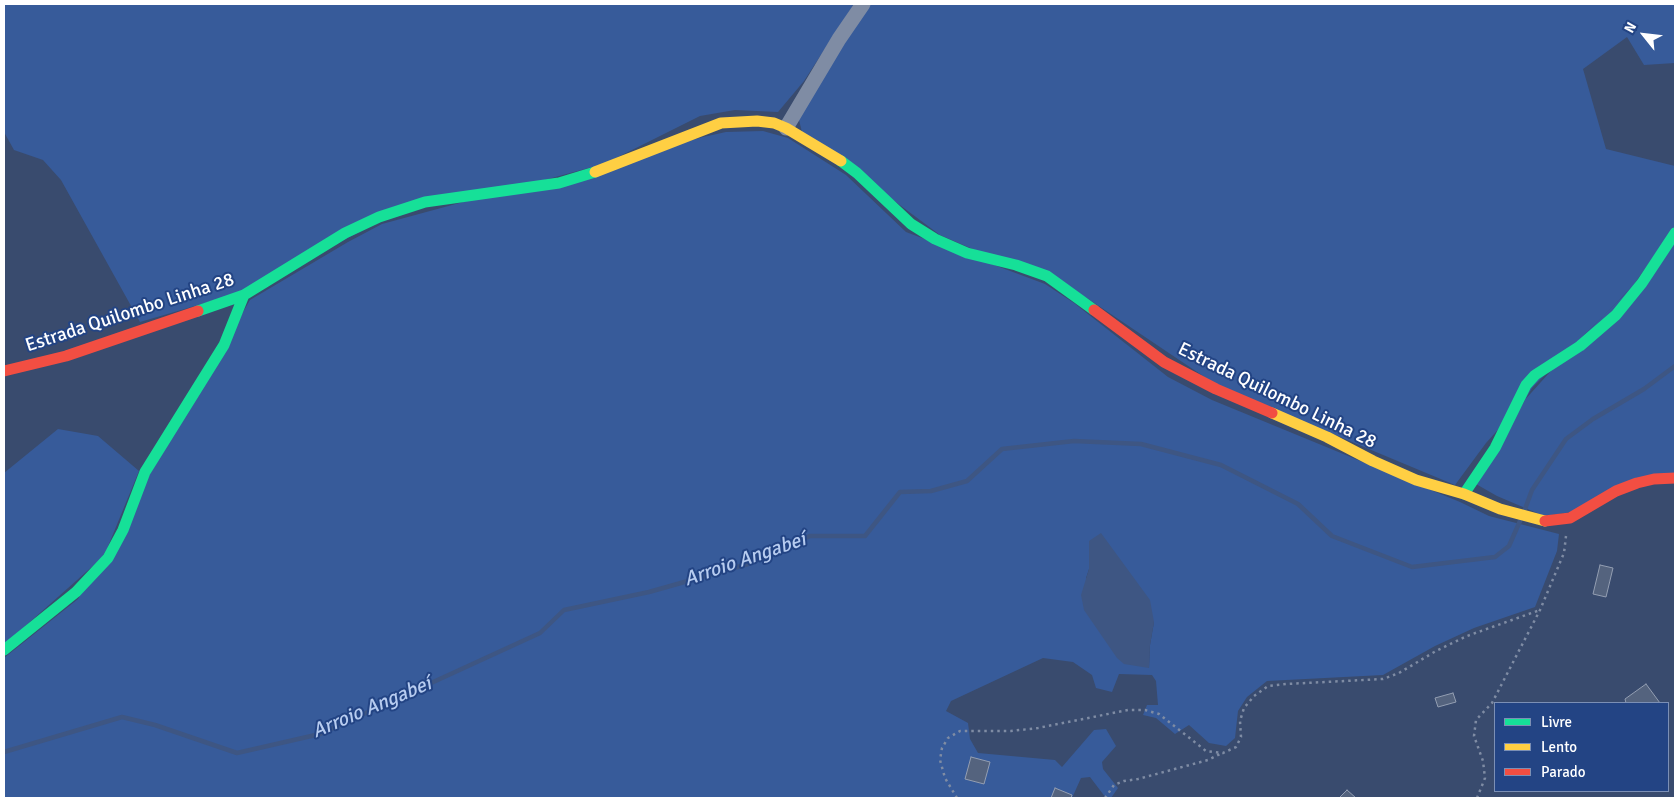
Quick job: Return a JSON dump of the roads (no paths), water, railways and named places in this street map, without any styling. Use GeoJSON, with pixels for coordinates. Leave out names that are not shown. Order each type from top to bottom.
{"type":"FeatureCollection","features":[{"type":"Feature","properties":{"kind":"street"},"geometry":{"type":"LineString","coordinates":[[786,128],[839,39],[863,4]]}},
{"type":"Feature","properties":{"kind":"street","name":"Estrada Quilombo Linha 28"},"geometry":{"type":"LineString","coordinates":[[4,371],[66,356],[244,295],[345,232],[379,217],[424,202],[559,183],[603,170],[721,123],[756,121],[774,123],[786,128],[831,154],[857,173],[911,224],[935,239],[967,253],[1016,265],[1047,276],[1081,299],[1164,362],[1198,380],[1327,437],[1373,461],[1416,480],[1464,494],[1500,510],[1541,521],[1570,518],[1616,491],[1637,483],[1654,479],[1675,478]]}},
{"type":"Feature","properties":{"kind":"street"},"geometry":{"type":"LineString","coordinates":[[1464,494],[1495,448],[1526,385],[1535,375],[1580,346],[1616,315],[1647,276],[1675,233]]}},
{"type":"Feature","properties":{"kind":"street"},"geometry":{"type":"LineString","coordinates":[[4,650],[76,592],[108,558],[123,530],[144,472],[224,345],[244,295]]}},
{"type":"Feature","properties":{"kind":"waterway","name":"Arroio Angabeí"},"geometry":{"type":"LineString","coordinates":[[1525,509],[1532,490],[1566,439],[1593,419],[1644,389],[1675,366]]}},
{"type":"Feature","properties":{"kind":"waterway","name":"Arroio Angabeí"},"geometry":{"type":"LineString","coordinates":[[4,752],[122,717],[155,725],[237,753],[320,734],[540,633],[564,610],[649,592],[748,564],[810,536],[865,536],[900,492],[931,491],[967,481],[1002,449],[1074,441],[1141,444],[1221,465],[1298,504],[1332,536],[1412,567],[1495,557],[1509,546],[1520,521]]}}]}
